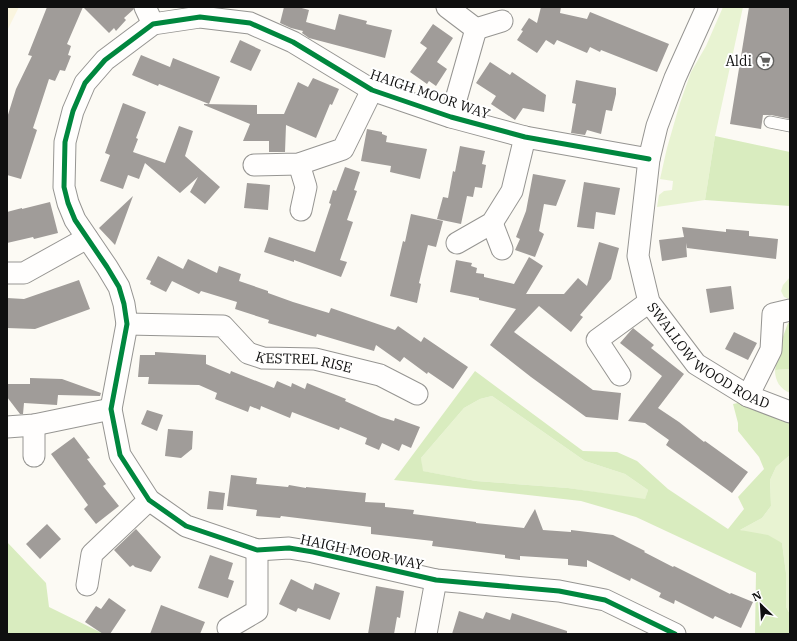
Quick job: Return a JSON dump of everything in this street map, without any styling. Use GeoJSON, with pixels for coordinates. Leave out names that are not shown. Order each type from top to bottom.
{"type":"FeatureCollection","features":[{"type":"Feature","properties":{"kind":"street"},"geometry":{"type":"LineString","coordinates":[[447,7],[476,29],[502,21]]}},
{"type":"Feature","properties":{"kind":"street","name":"SWALLOW WOOD ROAD"},"geometry":{"type":"LineString","coordinates":[[706,7],[675,78],[657,126],[649,159],[638,256],[649,302],[696,364],[748,396],[790,412]]}},
{"type":"Feature","properties":{"kind":"street","name":"HAIGH MOOR WAY"},"geometry":{"type":"LineString","coordinates":[[649,159],[524,136],[451,117],[372,90],[292,42],[253,15],[200,17],[149,16],[105,60],[85,83],[73,111],[65,142],[64,187],[68,203],[75,220],[119,287],[124,304],[127,324],[111,409],[120,455],[149,500],[186,526],[258,550],[289,548],[436,580],[559,591],[605,600],[647,628],[675,634]]}},
{"type":"Feature","properties":{"kind":"street","name":"HAIGH MOOR WAY"},"geometry":{"type":"LineString","coordinates":[[451,117],[476,29]]}},
{"type":"Feature","properties":{"kind":"street","name":"HAIGH MOOR WAY"},"geometry":{"type":"LineString","coordinates":[[254,165],[299,164],[343,149],[372,90]]}},
{"type":"Feature","properties":{"kind":"street"},"geometry":{"type":"LineString","coordinates":[[457,243],[492,223],[512,191],[524,136]]}},
{"type":"Feature","properties":{"kind":"street"},"geometry":{"type":"LineString","coordinates":[[299,164],[306,187],[301,210]]}},
{"type":"Feature","properties":{"kind":"street"},"geometry":{"type":"LineString","coordinates":[[492,223],[502,248]]}},
{"type":"Feature","properties":{"kind":"street"},"geometry":{"type":"LineString","coordinates":[[7,273],[24,273],[87,238]]}},
{"type":"Feature","properties":{"kind":"street"},"geometry":{"type":"LineString","coordinates":[[620,375],[597,340],[649,302]]}},
{"type":"Feature","properties":{"kind":"street"},"geometry":{"type":"LineString","coordinates":[[748,396],[771,350],[773,314],[790,310]]}},
{"type":"Feature","properties":{"kind":"street","name":"KESTREL RISE"},"geometry":{"type":"LineString","coordinates":[[127,324],[223,326],[248,353],[263,358],[323,360],[380,375],[417,394]]}},
{"type":"Feature","properties":{"kind":"street"},"geometry":{"type":"LineString","coordinates":[[7,427],[34,425],[111,409]]}},
{"type":"Feature","properties":{"kind":"street"},"geometry":{"type":"LineString","coordinates":[[34,425],[34,456]]}},
{"type":"Feature","properties":{"kind":"street"},"geometry":{"type":"LineString","coordinates":[[87,585],[92,554],[149,500]]}},
{"type":"Feature","properties":{"kind":"street"},"geometry":{"type":"LineString","coordinates":[[228,628],[257,611],[258,550]]}},
{"type":"Feature","properties":{"kind":"street","name":"HAIGH MOOR WAY"},"geometry":{"type":"LineString","coordinates":[[426,634],[436,580]]}},
{"type":"Feature","properties":{"kind":"lane"},"geometry":{"type":"LineString","coordinates":[[770,122],[790,126]]}},
{"type":"Feature","properties":{"kind":"shaded area"},"geometry":{"type":"Polygon","coordinates":[[[7,7],[19,7],[7,31],[7,7]]]}},
{"type":"Feature","properties":{"kind":"green space"},"geometry":{"type":"Polygon","coordinates":[[[723,7],[743,7],[715,136],[705,200],[657,207],[659,195],[664,191],[672,190],[673,181],[660,179],[680,103],[691,72],[706,46],[723,7]]]}},
{"type":"Feature","properties":{"kind":"green space"},"geometry":{"type":"Polygon","coordinates":[[[715,136],[790,152],[790,206],[705,200],[715,136]]]}},
{"type":"Feature","properties":{"kind":"green space"},"geometry":{"type":"Polygon","coordinates":[[[790,277],[789,299],[784,297],[781,291],[783,285],[790,277]]]}},
{"type":"Feature","properties":{"kind":"green space"},"geometry":{"type":"Polygon","coordinates":[[[788,323],[790,323],[790,369],[775,370],[781,342],[788,323]]]}},
{"type":"Feature","properties":{"kind":"green space"},"geometry":{"type":"Polygon","coordinates":[[[790,369],[790,393],[783,389],[779,384],[776,378],[775,370],[790,369]]]}},
{"type":"Feature","properties":{"kind":"green space"},"geometry":{"type":"Polygon","coordinates":[[[475,371],[583,451],[617,452],[637,461],[668,489],[728,529],[744,509],[738,497],[764,469],[759,457],[738,431],[738,423],[733,404],[738,403],[790,422],[790,455],[776,467],[770,480],[771,506],[762,518],[740,530],[768,535],[782,543],[786,573],[786,607],[790,614],[790,634],[755,634],[756,573],[636,517],[581,501],[394,480],[475,371]],[[492,396],[480,399],[464,408],[421,458],[423,471],[476,481],[568,488],[645,499],[648,490],[625,474],[585,461],[492,396]]]}},
{"type":"Feature","properties":{"kind":"green space"},"geometry":{"type":"Polygon","coordinates":[[[492,396],[585,461],[625,474],[648,490],[645,500],[568,488],[476,481],[422,471],[421,458],[464,408],[480,399],[492,396]]]}},
{"type":"Feature","properties":{"kind":"green space"},"geometry":{"type":"Polygon","coordinates":[[[790,455],[790,614],[786,607],[786,573],[782,543],[740,530],[762,518],[771,506],[770,480],[776,467],[790,455]]]}},
{"type":"Feature","properties":{"kind":"green space"},"geometry":{"type":"Polygon","coordinates":[[[7,542],[46,583],[49,607],[104,634],[7,634],[7,542]]]}},
{"type":"Feature","properties":{"kind":"building"},"geometry":{"type":"Polygon","coordinates":[[[47,7],[83,7],[67,44],[71,46],[68,55],[71,56],[65,71],[60,70],[55,81],[49,79],[33,128],[37,130],[21,179],[7,175],[7,118],[16,89],[32,56],[28,55],[47,7]]]}},
{"type":"Feature","properties":{"kind":"building"},"geometry":{"type":"Polygon","coordinates":[[[83,7],[133,7],[134,9],[124,18],[126,20],[116,31],[114,28],[109,33],[83,7]]]}},
{"type":"Feature","properties":{"kind":"building"},"geometry":{"type":"Polygon","coordinates":[[[284,7],[298,7],[309,10],[306,22],[335,30],[339,14],[367,21],[366,24],[392,30],[385,58],[309,38],[302,33],[303,31],[280,23],[284,7]]]}},
{"type":"Feature","properties":{"kind":"building"},"geometry":{"type":"Polygon","coordinates":[[[541,7],[561,7],[560,13],[587,19],[590,12],[669,44],[657,72],[601,50],[600,52],[590,47],[587,53],[557,40],[554,45],[546,40],[537,53],[517,40],[523,31],[521,30],[529,18],[537,23],[541,7]]]}},
{"type":"Feature","properties":{"kind":"building","name":"Aldi"},"geometry":{"type":"Polygon","coordinates":[[[749,7],[790,7],[790,119],[763,115],[761,129],[730,124],[749,7]]]}},
{"type":"Feature","properties":{"kind":"building"},"geometry":{"type":"Polygon","coordinates":[[[433,24],[453,38],[437,62],[447,69],[436,86],[429,81],[427,84],[410,72],[427,48],[420,43],[433,24]]]}},
{"type":"Feature","properties":{"kind":"building"},"geometry":{"type":"Polygon","coordinates":[[[240,40],[261,50],[251,71],[230,62],[240,40]]]}},
{"type":"Feature","properties":{"kind":"building"},"geometry":{"type":"Polygon","coordinates":[[[141,55],[170,67],[173,58],[220,77],[209,104],[132,75],[141,55]]]}},
{"type":"Feature","properties":{"kind":"building"},"geometry":{"type":"Polygon","coordinates":[[[490,62],[510,75],[512,72],[546,95],[544,112],[523,108],[515,120],[491,104],[496,96],[476,83],[490,62]]]}},
{"type":"Feature","properties":{"kind":"building"},"geometry":{"type":"Polygon","coordinates":[[[313,78],[339,89],[332,105],[330,104],[316,138],[286,125],[285,152],[269,152],[269,141],[243,141],[250,124],[204,105],[257,105],[257,114],[284,114],[298,82],[308,87],[313,78]]]}},
{"type":"Feature","properties":{"kind":"building"},"geometry":{"type":"Polygon","coordinates":[[[576,80],[616,88],[612,111],[606,110],[601,134],[587,130],[585,135],[571,133],[576,104],[572,103],[576,80]]]}},
{"type":"Feature","properties":{"kind":"building"},"geometry":{"type":"Polygon","coordinates":[[[123,103],[146,112],[136,138],[138,139],[133,152],[165,163],[179,126],[193,131],[185,156],[220,187],[205,204],[190,192],[198,177],[180,193],[145,163],[139,179],[128,175],[123,189],[100,181],[110,155],[105,153],[123,103]]]}},
{"type":"Feature","properties":{"kind":"building"},"geometry":{"type":"Polygon","coordinates":[[[367,129],[382,132],[382,134],[387,136],[386,142],[427,149],[420,179],[390,172],[391,166],[361,161],[367,129]]]}},
{"type":"Feature","properties":{"kind":"building"},"geometry":{"type":"Polygon","coordinates":[[[460,146],[485,151],[482,164],[486,165],[482,188],[475,187],[473,197],[467,196],[461,224],[437,219],[443,197],[448,198],[460,146]]]}},
{"type":"Feature","properties":{"kind":"building"},"geometry":{"type":"Polygon","coordinates":[[[345,167],[360,172],[354,190],[357,191],[347,220],[353,222],[340,260],[347,262],[341,277],[294,260],[294,262],[264,252],[269,237],[315,252],[331,204],[329,203],[333,190],[336,191],[345,167]]]}},
{"type":"Feature","properties":{"kind":"building"},"geometry":{"type":"Polygon","coordinates":[[[533,174],[566,180],[556,206],[544,204],[539,231],[544,234],[535,257],[515,250],[520,239],[516,237],[526,211],[533,174]]]}},
{"type":"Feature","properties":{"kind":"building"},"geometry":{"type":"Polygon","coordinates":[[[584,182],[620,188],[615,215],[596,212],[594,229],[577,227],[584,182]]]}},
{"type":"Feature","properties":{"kind":"building"},"geometry":{"type":"Polygon","coordinates":[[[247,183],[270,185],[268,210],[244,208],[247,183]]]}},
{"type":"Feature","properties":{"kind":"building"},"geometry":{"type":"Polygon","coordinates":[[[133,196],[115,245],[99,228],[133,196]]]}},
{"type":"Feature","properties":{"kind":"building"},"geometry":{"type":"Polygon","coordinates":[[[50,202],[58,233],[34,239],[33,237],[7,243],[7,212],[50,202]]]}},
{"type":"Feature","properties":{"kind":"building"},"geometry":{"type":"Polygon","coordinates":[[[411,214],[443,221],[436,247],[428,245],[419,283],[421,284],[417,303],[390,296],[411,214]]]}},
{"type":"Feature","properties":{"kind":"building"},"geometry":{"type":"Polygon","coordinates":[[[682,227],[726,232],[726,229],[749,231],[749,236],[778,239],[776,259],[687,248],[686,243],[687,257],[662,261],[659,240],[684,237],[682,227]]]}},
{"type":"Feature","properties":{"kind":"building"},"geometry":{"type":"Polygon","coordinates":[[[599,242],[619,248],[611,279],[580,315],[583,317],[571,332],[539,306],[514,332],[593,390],[621,393],[618,420],[586,417],[490,345],[516,309],[479,300],[479,298],[450,292],[456,260],[472,263],[471,266],[477,268],[476,273],[484,274],[484,277],[514,284],[529,257],[543,266],[526,294],[564,294],[578,278],[587,286],[599,242]]]}},
{"type":"Feature","properties":{"kind":"building"},"geometry":{"type":"Polygon","coordinates":[[[158,256],[183,269],[188,259],[217,273],[219,266],[241,274],[239,281],[293,302],[329,313],[331,308],[395,330],[398,326],[421,342],[424,337],[468,367],[453,389],[428,372],[427,374],[404,357],[400,362],[376,345],[374,351],[317,334],[316,337],[268,323],[269,320],[235,309],[237,302],[201,291],[199,294],[172,281],[166,292],[150,284],[151,281],[146,279],[158,256]]]}},
{"type":"Feature","properties":{"kind":"building"},"geometry":{"type":"Polygon","coordinates":[[[79,280],[90,309],[35,329],[7,328],[7,298],[24,299],[79,280]]]}},
{"type":"Feature","properties":{"kind":"building"},"geometry":{"type":"Polygon","coordinates":[[[731,286],[734,309],[710,313],[706,289],[731,286]]]}},
{"type":"Feature","properties":{"kind":"building"},"geometry":{"type":"Polygon","coordinates":[[[633,328],[654,345],[651,348],[684,374],[658,408],[748,472],[732,493],[666,445],[669,440],[645,423],[628,421],[662,376],[620,343],[633,328]]]}},
{"type":"Feature","properties":{"kind":"building"},"geometry":{"type":"Polygon","coordinates":[[[734,332],[757,343],[748,360],[725,349],[734,332]]]}},
{"type":"Feature","properties":{"kind":"building"},"geometry":{"type":"Polygon","coordinates":[[[155,352],[206,355],[206,364],[230,374],[231,371],[274,388],[277,381],[291,387],[292,383],[305,389],[307,383],[346,399],[345,401],[381,417],[394,421],[395,418],[420,427],[411,448],[402,444],[399,451],[382,443],[379,450],[365,444],[367,438],[340,427],[339,430],[292,412],[290,418],[261,406],[260,410],[250,406],[248,412],[215,399],[217,393],[199,385],[148,384],[149,377],[138,377],[140,355],[155,355],[155,352]]]}},
{"type":"Feature","properties":{"kind":"building"},"geometry":{"type":"Polygon","coordinates":[[[30,378],[62,379],[101,393],[100,396],[58,395],[57,405],[24,403],[23,414],[20,414],[7,397],[7,384],[30,384],[30,378]]]}},
{"type":"Feature","properties":{"kind":"building"},"geometry":{"type":"Polygon","coordinates":[[[147,410],[163,415],[157,431],[141,424],[147,410]]]}},
{"type":"Feature","properties":{"kind":"building"},"geometry":{"type":"Polygon","coordinates":[[[168,429],[193,431],[192,449],[181,458],[165,456],[168,429]]]}},
{"type":"Feature","properties":{"kind":"building"},"geometry":{"type":"Polygon","coordinates":[[[74,437],[90,458],[87,459],[106,484],[103,486],[119,506],[96,524],[84,509],[88,505],[51,454],[74,437]]]}},
{"type":"Feature","properties":{"kind":"building"},"geometry":{"type":"Polygon","coordinates":[[[231,475],[257,478],[256,484],[288,487],[289,485],[306,488],[366,493],[365,502],[385,503],[385,507],[414,510],[413,514],[476,523],[524,528],[535,509],[543,530],[571,532],[571,530],[613,535],[673,567],[674,566],[730,594],[731,593],[753,602],[741,628],[715,616],[713,619],[675,600],[674,604],[659,597],[661,593],[631,578],[630,581],[587,560],[587,567],[568,565],[568,559],[520,556],[520,560],[505,558],[505,555],[432,546],[433,541],[371,534],[371,527],[281,516],[280,518],[256,516],[257,510],[227,506],[231,475]]]}},
{"type":"Feature","properties":{"kind":"building"},"geometry":{"type":"Polygon","coordinates":[[[209,491],[225,493],[223,510],[207,509],[209,491]]]}},
{"type":"Feature","properties":{"kind":"building"},"geometry":{"type":"Polygon","coordinates":[[[47,524],[61,539],[40,559],[26,544],[47,524]]]}},
{"type":"Feature","properties":{"kind":"building"},"geometry":{"type":"Polygon","coordinates":[[[136,529],[161,557],[151,572],[133,565],[130,567],[114,550],[136,529]]]}},
{"type":"Feature","properties":{"kind":"building"},"geometry":{"type":"Polygon","coordinates":[[[210,555],[233,563],[228,579],[234,581],[228,598],[198,588],[210,555]]]}},
{"type":"Feature","properties":{"kind":"building"},"geometry":{"type":"Polygon","coordinates":[[[291,579],[313,590],[315,583],[340,593],[330,620],[298,608],[296,612],[279,604],[291,579]]]}},
{"type":"Feature","properties":{"kind":"building"},"geometry":{"type":"Polygon","coordinates":[[[376,586],[404,591],[400,618],[397,617],[394,634],[368,634],[376,586]]]}},
{"type":"Feature","properties":{"kind":"building"},"geometry":{"type":"Polygon","coordinates":[[[109,598],[126,610],[110,634],[103,634],[85,622],[96,606],[101,609],[109,598]]]}},
{"type":"Feature","properties":{"kind":"building"},"geometry":{"type":"Polygon","coordinates":[[[161,605],[205,622],[200,634],[150,634],[161,605]]]}},
{"type":"Feature","properties":{"kind":"building"},"geometry":{"type":"Polygon","coordinates":[[[459,611],[483,619],[486,612],[510,620],[512,613],[567,631],[567,634],[452,634],[459,611]]]}},
{"type":"Feature","properties":{"kind":"cycle path"},"geometry":{"type":"LineString","coordinates":[[649,159],[525,137],[451,117],[372,90],[293,42],[250,23],[200,17],[153,24],[105,60],[85,83],[73,111],[65,142],[64,187],[68,203],[75,220],[119,287],[124,304],[127,324],[111,409],[120,455],[149,500],[186,526],[257,550],[289,548],[436,580],[559,591],[605,600],[675,634]]}},
{"type":"Feature","properties":{"kind":"place","name":"Aldi"},"geometry":{"type":"Point","coordinates":[765,61]}}]}
